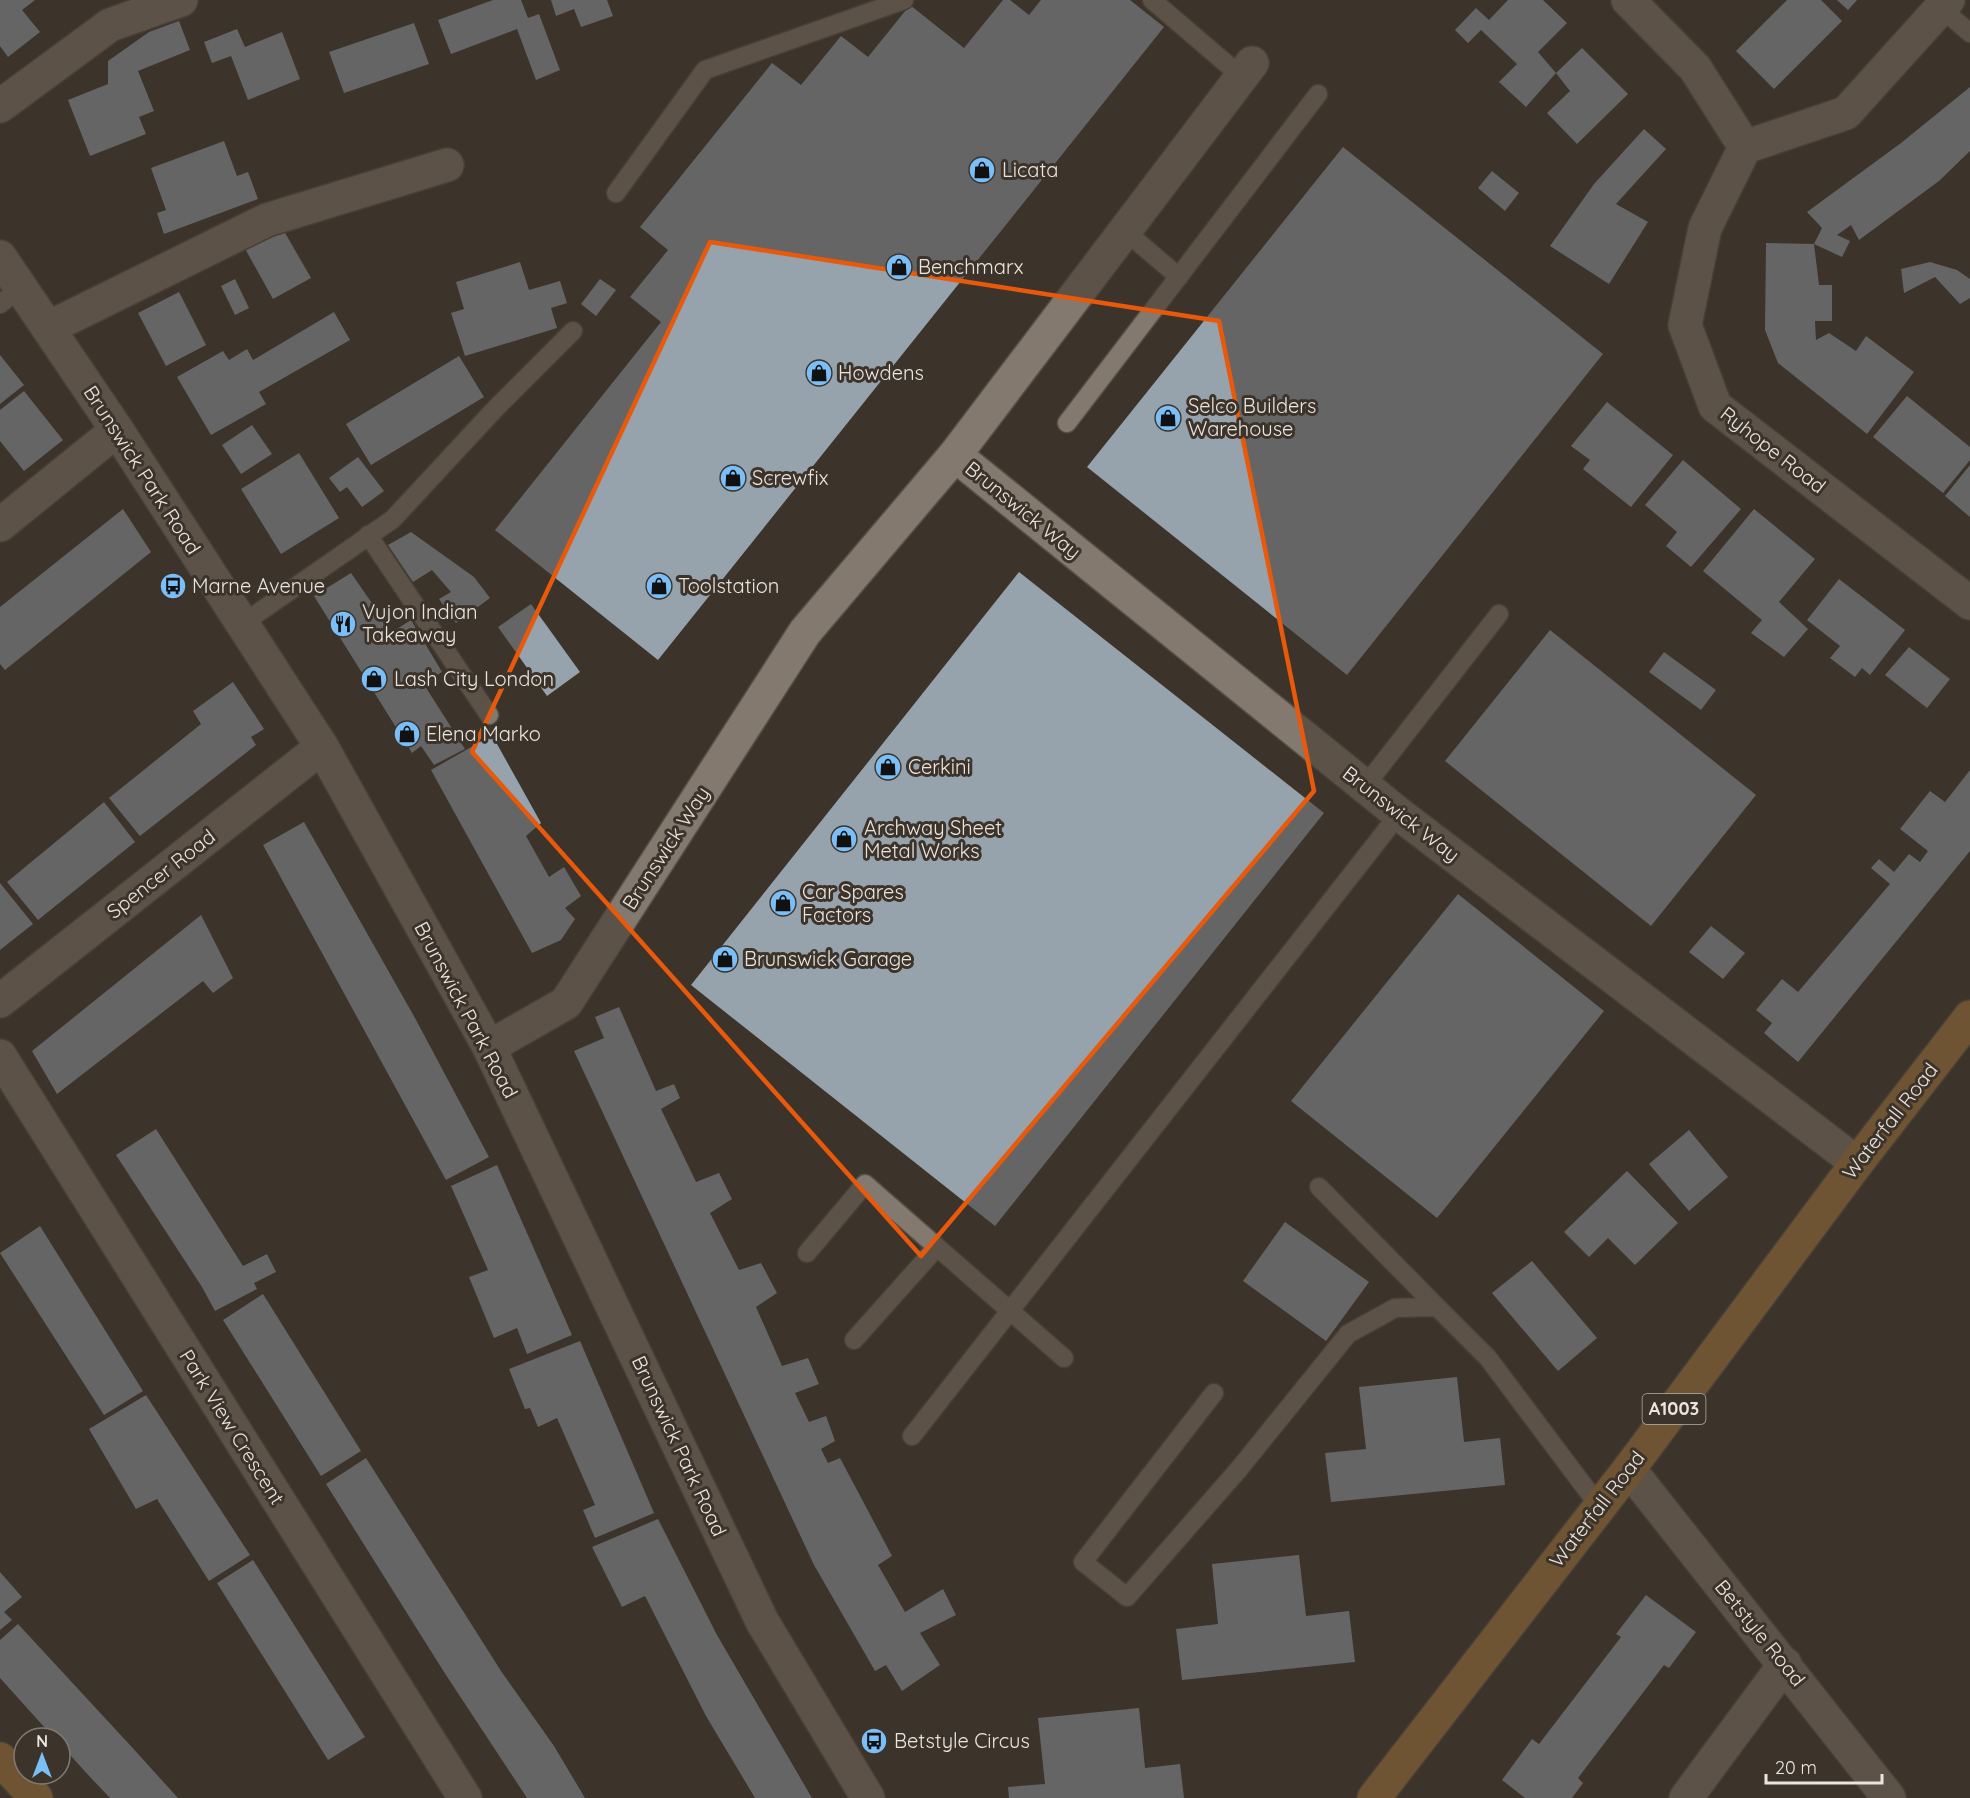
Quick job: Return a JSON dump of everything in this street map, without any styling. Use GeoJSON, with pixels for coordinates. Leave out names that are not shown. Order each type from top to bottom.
{"type":"FeatureCollection","features":[{"type":"Feature","properties":{"kind":"main road","name":"Waterfall Road"},"geometry":{"type":"LineString","coordinates":[[1374,1798],[1629,1469],[1857,1163],[1970,1017]]}},
{"type":"Feature","properties":{"kind":"main road"},"geometry":{"type":"LineString","coordinates":[[0,1759],[36,1798]]}},
{"type":"Feature","properties":{"kind":"street"},"geometry":{"type":"LineString","coordinates":[[0,106],[110,25],[181,0]]}},
{"type":"Feature","properties":{"kind":"street"},"geometry":{"type":"LineString","coordinates":[[1628,0],[1695,68],[1745,147],[1846,113],[1945,4]]}},
{"type":"Feature","properties":{"kind":"street","name":"Brunswick Way"},"geometry":{"type":"LineString","coordinates":[[489,1047],[567,1003],[805,632],[955,455],[1247,70]]}},
{"type":"Feature","properties":{"kind":"street","name":"Ryhope Road"},"geometry":{"type":"LineString","coordinates":[[1745,147],[1705,228],[1685,325],[1715,406],[1967,593]]}},
{"type":"Feature","properties":{"kind":"street"},"geometry":{"type":"LineString","coordinates":[[48,328],[267,220],[447,165]]}},
{"type":"Feature","properties":{"kind":"street","name":"Brunswick Park Road"},"geometry":{"type":"LineString","coordinates":[[0,257],[11,296],[48,328],[117,430],[322,747],[489,1047],[762,1621],[868,1798]]}},
{"type":"Feature","properties":{"kind":"street"},"geometry":{"type":"LineString","coordinates":[[0,525],[117,430]]}},
{"type":"Feature","properties":{"kind":"street","name":"Brunswick Way"},"geometry":{"type":"LineString","coordinates":[[955,455],[1399,814],[1857,1163]]}},
{"type":"Feature","properties":{"kind":"street","name":"Spencer Road"},"geometry":{"type":"LineString","coordinates":[[0,1001],[322,747]]}},
{"type":"Feature","properties":{"kind":"street","name":"Park View Crescent"},"geometry":{"type":"LineString","coordinates":[[0,1056],[465,1798]]}},
{"type":"Feature","properties":{"kind":"street","name":"Betstyle Road"},"geometry":{"type":"LineString","coordinates":[[1629,1469],[1889,1798]]}},
{"type":"Feature","properties":{"kind":"street"},"geometry":{"type":"LineString","coordinates":[[1686,1798],[1785,1664]]}},
{"type":"Feature","properties":{"kind":"lane"},"geometry":{"type":"LineString","coordinates":[[616,193],[705,70],[904,0]]}},
{"type":"Feature","properties":{"kind":"lane"},"geometry":{"type":"LineString","coordinates":[[1152,0],[1247,70]]}},
{"type":"Feature","properties":{"kind":"lane"},"geometry":{"type":"LineString","coordinates":[[1945,4],[1970,33]]}},
{"type":"Feature","properties":{"kind":"lane"},"geometry":{"type":"LineString","coordinates":[[1067,423],[1318,94]]}},
{"type":"Feature","properties":{"kind":"lane"},"geometry":{"type":"LineString","coordinates":[[1125,231],[1179,277]]}},
{"type":"Feature","properties":{"kind":"lane"},"geometry":{"type":"LineString","coordinates":[[242,624],[393,519],[495,409],[573,332]]}},
{"type":"Feature","properties":{"kind":"lane"},"geometry":{"type":"LineString","coordinates":[[368,536],[489,715]]}},
{"type":"Feature","properties":{"kind":"lane"},"geometry":{"type":"LineString","coordinates":[[1365,786],[1499,614]]}},
{"type":"Feature","properties":{"kind":"lane"},"geometry":{"type":"LineString","coordinates":[[912,1436],[1399,814]]}},
{"type":"Feature","properties":{"kind":"lane"},"geometry":{"type":"LineString","coordinates":[[807,1253],[865,1184],[1064,1358]]}},
{"type":"Feature","properties":{"kind":"lane"},"geometry":{"type":"LineString","coordinates":[[1319,1187],[1488,1358],[1599,1506]]}},
{"type":"Feature","properties":{"kind":"lane"},"geometry":{"type":"LineString","coordinates":[[855,1340],[937,1247]]}},
{"type":"Feature","properties":{"kind":"lane"},"geometry":{"type":"LineString","coordinates":[[1214,1393],[1083,1562],[1127,1598],[1239,1468],[1348,1334],[1395,1308],[1437,1307]]}},
{"type":"Feature","properties":{"kind":"highlighted area"},"geometry":{"type":"Polygon","coordinates":[[[710,242],[1219,321],[1314,791],[921,1256],[472,752],[710,242]]]}},
{"type":"Feature","properties":{"kind":"building"},"geometry":{"type":"Polygon","coordinates":[[[0,0],[35,0],[22,10],[40,32],[8,57],[0,46],[0,0]]]}},
{"type":"Feature","properties":{"kind":"building"},"geometry":{"type":"Polygon","coordinates":[[[493,0],[521,0],[528,18],[539,14],[560,70],[536,80],[517,29],[451,54],[438,20],[493,0]]]}},
{"type":"Feature","properties":{"kind":"building"},"geometry":{"type":"Polygon","coordinates":[[[551,0],[607,0],[613,16],[581,27],[574,9],[556,16],[551,0]]]}},
{"type":"Feature","properties":{"kind":"building"},"geometry":{"type":"Polygon","coordinates":[[[1003,0],[1010,0],[1029,15],[1041,0],[1130,0],[1164,27],[658,660],[495,530],[661,322],[630,297],[668,250],[640,227],[772,63],[801,85],[841,36],[868,57],[910,5],[964,48],[1003,0]]]}},
{"type":"Feature","properties":{"kind":"building"},"geometry":{"type":"Polygon","coordinates":[[[1508,0],[1543,0],[1567,23],[1538,52],[1556,73],[1526,107],[1499,82],[1517,64],[1481,30],[1468,43],[1455,30],[1476,8],[1489,20],[1508,0]]]}},
{"type":"Feature","properties":{"kind":"building"},"geometry":{"type":"Polygon","coordinates":[[[1787,0],[1821,0],[1842,21],[1774,89],[1736,51],[1787,0]]]}},
{"type":"Feature","properties":{"kind":"building"},"geometry":{"type":"Polygon","coordinates":[[[1837,0],[1857,0],[1848,10],[1837,0]]]}},
{"type":"Feature","properties":{"kind":"building"},"geometry":{"type":"Polygon","coordinates":[[[179,21],[190,50],[138,71],[154,111],[139,117],[146,134],[90,156],[68,100],[108,84],[108,61],[149,32],[179,21]]]}},
{"type":"Feature","properties":{"kind":"building"},"geometry":{"type":"Polygon","coordinates":[[[414,23],[429,64],[344,93],[329,52],[414,23]]]}},
{"type":"Feature","properties":{"kind":"building"},"geometry":{"type":"Polygon","coordinates":[[[237,29],[245,47],[282,32],[300,79],[248,100],[231,56],[212,63],[204,42],[237,29]]]}},
{"type":"Feature","properties":{"kind":"building"},"geometry":{"type":"Polygon","coordinates":[[[1582,48],[1628,94],[1577,144],[1547,113],[1570,91],[1556,73],[1582,48]]]}},
{"type":"Feature","properties":{"kind":"building"},"geometry":{"type":"Polygon","coordinates":[[[1970,87],[1970,151],[1939,181],[1859,240],[1851,225],[1837,235],[1850,241],[1842,257],[1814,244],[1822,228],[1807,212],[1901,143],[1970,87]]]}},
{"type":"Feature","properties":{"kind":"building"},"geometry":{"type":"Polygon","coordinates":[[[1644,129],[1666,149],[1616,204],[1648,222],[1609,284],[1550,246],[1594,184],[1644,129]]]}},
{"type":"Feature","properties":{"kind":"building"},"geometry":{"type":"Polygon","coordinates":[[[224,141],[237,176],[248,172],[258,199],[164,234],[157,213],[166,210],[151,168],[224,141]]]}},
{"type":"Feature","properties":{"kind":"building"},"geometry":{"type":"Polygon","coordinates":[[[1343,147],[1603,354],[1347,675],[1087,467],[1343,147]]]}},
{"type":"Feature","properties":{"kind":"building"},"geometry":{"type":"Polygon","coordinates":[[[1492,171],[1519,193],[1505,211],[1478,188],[1492,171]]]}},
{"type":"Feature","properties":{"kind":"building"},"geometry":{"type":"Polygon","coordinates":[[[280,224],[311,278],[273,299],[243,245],[280,224]]]}},
{"type":"Feature","properties":{"kind":"building"},"geometry":{"type":"Polygon","coordinates":[[[1766,243],[1814,244],[1819,285],[1832,285],[1832,321],[1815,321],[1816,340],[1829,333],[1856,351],[1866,336],[1914,372],[1867,434],[1778,363],[1765,330],[1766,243]]]}},
{"type":"Feature","properties":{"kind":"building"},"geometry":{"type":"Polygon","coordinates":[[[520,262],[529,290],[560,281],[567,303],[551,308],[557,328],[465,356],[451,313],[464,309],[456,282],[520,262]]]}},
{"type":"Feature","properties":{"kind":"building"},"geometry":{"type":"Polygon","coordinates":[[[1930,262],[1957,270],[1970,279],[1970,298],[1960,304],[1935,277],[1904,293],[1901,269],[1930,262]]]}},
{"type":"Feature","properties":{"kind":"building"},"geometry":{"type":"Polygon","coordinates":[[[235,279],[249,308],[235,315],[221,286],[235,279]]]}},
{"type":"Feature","properties":{"kind":"building"},"geometry":{"type":"Polygon","coordinates":[[[600,279],[616,290],[596,316],[581,304],[600,279]]]}},
{"type":"Feature","properties":{"kind":"building"},"geometry":{"type":"Polygon","coordinates":[[[179,292],[206,345],[166,366],[138,313],[179,292]]]}},
{"type":"Feature","properties":{"kind":"building"},"geometry":{"type":"Polygon","coordinates":[[[334,312],[350,340],[259,392],[266,404],[211,435],[177,377],[223,351],[229,360],[247,349],[253,360],[334,312]]]}},
{"type":"Feature","properties":{"kind":"building"},"geometry":{"type":"Polygon","coordinates":[[[0,355],[24,385],[0,404],[0,355]]]}},
{"type":"Feature","properties":{"kind":"building"},"geometry":{"type":"Polygon","coordinates":[[[459,356],[484,397],[371,465],[346,424],[459,356]]]}},
{"type":"Feature","properties":{"kind":"building"},"geometry":{"type":"Polygon","coordinates":[[[24,391],[63,440],[24,471],[0,441],[0,410],[24,391]]]}},
{"type":"Feature","properties":{"kind":"building"},"geometry":{"type":"Polygon","coordinates":[[[1907,396],[1970,447],[1970,460],[1943,493],[1873,437],[1907,396]]]}},
{"type":"Feature","properties":{"kind":"building"},"geometry":{"type":"Polygon","coordinates":[[[1607,402],[1673,455],[1631,507],[1583,469],[1590,460],[1571,446],[1607,402]]]}},
{"type":"Feature","properties":{"kind":"building"},"geometry":{"type":"Polygon","coordinates":[[[252,425],[272,454],[241,474],[222,445],[252,425]]]}},
{"type":"Feature","properties":{"kind":"building"},"geometry":{"type":"Polygon","coordinates":[[[299,453],[339,518],[281,554],[241,489],[299,453]]]}},
{"type":"Feature","properties":{"kind":"building"},"geometry":{"type":"Polygon","coordinates":[[[358,457],[384,491],[362,507],[347,487],[340,492],[329,478],[358,457]]]}},
{"type":"Feature","properties":{"kind":"building"},"geometry":{"type":"Polygon","coordinates":[[[1683,460],[1741,509],[1691,567],[1666,546],[1677,532],[1645,505],[1683,460]]]}},
{"type":"Feature","properties":{"kind":"building"},"geometry":{"type":"Polygon","coordinates":[[[1970,465],[1970,517],[1945,496],[1970,465]]]}},
{"type":"Feature","properties":{"kind":"building"},"geometry":{"type":"Polygon","coordinates":[[[123,509],[151,552],[5,670],[0,664],[0,607],[123,509]]]}},
{"type":"Feature","properties":{"kind":"building"},"geometry":{"type":"Polygon","coordinates":[[[1754,509],[1815,559],[1779,602],[1808,629],[1784,657],[1751,633],[1762,620],[1703,571],[1754,509]]]}},
{"type":"Feature","properties":{"kind":"building"},"geometry":{"type":"Polygon","coordinates":[[[411,532],[474,577],[490,598],[456,623],[439,599],[451,592],[432,570],[413,582],[388,545],[411,532]]]}},
{"type":"Feature","properties":{"kind":"building"},"geometry":{"type":"Polygon","coordinates":[[[1019,572],[1324,813],[995,1226],[691,985],[1019,572]]]}},
{"type":"Feature","properties":{"kind":"building"},"geometry":{"type":"Polygon","coordinates":[[[351,573],[392,632],[411,620],[442,672],[423,683],[465,749],[434,765],[421,746],[412,753],[314,596],[351,573]]]}},
{"type":"Feature","properties":{"kind":"building"},"geometry":{"type":"Polygon","coordinates":[[[1839,579],[1905,630],[1870,675],[1862,668],[1855,677],[1830,658],[1840,646],[1807,620],[1839,579]]]}},
{"type":"Feature","properties":{"kind":"building"},"geometry":{"type":"Polygon","coordinates":[[[531,604],[580,672],[547,696],[498,627],[531,604]]]}},
{"type":"Feature","properties":{"kind":"building"},"geometry":{"type":"Polygon","coordinates":[[[1550,630],[1756,795],[1651,926],[1445,761],[1550,630]]]}},
{"type":"Feature","properties":{"kind":"building"},"geometry":{"type":"Polygon","coordinates":[[[1909,647],[1950,679],[1927,708],[1885,675],[1909,647]]]}},
{"type":"Feature","properties":{"kind":"building"},"geometry":{"type":"Polygon","coordinates":[[[1664,652],[1716,690],[1701,710],[1649,672],[1664,652]]]}},
{"type":"Feature","properties":{"kind":"building"},"geometry":{"type":"Polygon","coordinates":[[[233,682],[264,729],[251,737],[256,745],[140,836],[109,798],[201,724],[193,711],[233,682]]]}},
{"type":"Feature","properties":{"kind":"building"},"geometry":{"type":"Polygon","coordinates":[[[492,735],[541,823],[526,836],[549,877],[564,867],[581,896],[565,908],[575,919],[561,940],[532,953],[431,770],[492,735]]]}},
{"type":"Feature","properties":{"kind":"building"},"geometry":{"type":"Polygon","coordinates":[[[1970,770],[1970,851],[1798,1062],[1764,1033],[1772,1023],[1756,1010],[1782,979],[1798,992],[1890,884],[1871,868],[1879,859],[1894,872],[1909,854],[1920,862],[1928,851],[1900,829],[1930,791],[1945,802],[1970,770]]]}},
{"type":"Feature","properties":{"kind":"building"},"geometry":{"type":"Polygon","coordinates":[[[104,802],[135,842],[38,920],[7,882],[104,802]]]}},
{"type":"Feature","properties":{"kind":"building"},"geometry":{"type":"Polygon","coordinates":[[[304,822],[415,1018],[489,1157],[446,1180],[263,845],[304,822]]]}},
{"type":"Feature","properties":{"kind":"building"},"geometry":{"type":"Polygon","coordinates":[[[0,883],[33,924],[0,950],[0,883]]]}},
{"type":"Feature","properties":{"kind":"building"},"geometry":{"type":"Polygon","coordinates":[[[1458,894],[1604,1011],[1437,1218],[1291,1101],[1458,894]]]}},
{"type":"Feature","properties":{"kind":"building"},"geometry":{"type":"Polygon","coordinates":[[[201,915],[233,978],[213,993],[203,981],[57,1094],[32,1051],[201,915]]]}},
{"type":"Feature","properties":{"kind":"building"},"geometry":{"type":"Polygon","coordinates":[[[1711,926],[1745,953],[1723,979],[1689,952],[1711,926]]]}},
{"type":"Feature","properties":{"kind":"building"},"geometry":{"type":"Polygon","coordinates":[[[619,1007],[656,1091],[674,1084],[680,1098],[661,1109],[696,1182],[719,1173],[732,1199],[710,1213],[739,1270],[761,1263],[777,1293],[756,1307],[782,1366],[808,1358],[819,1384],[795,1393],[809,1422],[826,1416],[835,1441],[821,1449],[828,1463],[840,1458],[892,1556],[878,1565],[905,1612],[943,1589],[956,1615],[920,1633],[940,1665],[902,1691],[886,1665],[875,1671],[814,1565],[574,1051],[604,1038],[595,1017],[619,1007]]]}},
{"type":"Feature","properties":{"kind":"building"},"geometry":{"type":"Polygon","coordinates":[[[156,1129],[243,1266],[267,1254],[276,1272],[254,1283],[257,1289],[215,1311],[202,1287],[116,1155],[156,1129]]]}},
{"type":"Feature","properties":{"kind":"building"},"geometry":{"type":"Polygon","coordinates":[[[1689,1130],[1728,1177],[1689,1211],[1649,1164],[1689,1130]]]}},
{"type":"Feature","properties":{"kind":"building"},"geometry":{"type":"Polygon","coordinates":[[[497,1165],[572,1335],[527,1354],[517,1328],[494,1338],[469,1277],[488,1270],[451,1186],[497,1165]]]}},
{"type":"Feature","properties":{"kind":"building"},"geometry":{"type":"Polygon","coordinates":[[[1627,1171],[1678,1223],[1635,1265],[1608,1238],[1589,1257],[1564,1232],[1627,1171]]]}},
{"type":"Feature","properties":{"kind":"building"},"geometry":{"type":"Polygon","coordinates":[[[1285,1222],[1369,1282],[1326,1341],[1243,1281],[1285,1222]]]}},
{"type":"Feature","properties":{"kind":"building"},"geometry":{"type":"Polygon","coordinates":[[[40,1226],[143,1391],[104,1415],[0,1253],[40,1226]]]}},
{"type":"Feature","properties":{"kind":"building"},"geometry":{"type":"Polygon","coordinates":[[[1532,1261],[1597,1338],[1558,1371],[1492,1293],[1532,1261]]]}},
{"type":"Feature","properties":{"kind":"building"},"geometry":{"type":"Polygon","coordinates":[[[263,1294],[361,1451],[321,1476],[223,1320],[263,1294]]]}},
{"type":"Feature","properties":{"kind":"building"},"geometry":{"type":"Polygon","coordinates":[[[580,1341],[654,1513],[595,1538],[583,1510],[595,1505],[557,1418],[538,1427],[530,1408],[525,1409],[509,1369],[580,1341]]]}},
{"type":"Feature","properties":{"kind":"building"},"geometry":{"type":"Polygon","coordinates":[[[1457,1377],[1464,1442],[1500,1438],[1505,1485],[1331,1502],[1325,1453],[1366,1449],[1359,1387],[1457,1377]]]}},
{"type":"Feature","properties":{"kind":"building"},"geometry":{"type":"Polygon","coordinates":[[[146,1395],[250,1555],[209,1581],[157,1499],[136,1509],[89,1429],[146,1395]]]}},
{"type":"Feature","properties":{"kind":"building"},"geometry":{"type":"Polygon","coordinates":[[[366,1458],[501,1671],[554,1746],[585,1798],[527,1798],[444,1672],[326,1484],[366,1458]]]}},
{"type":"Feature","properties":{"kind":"building"},"geometry":{"type":"Polygon","coordinates":[[[658,1519],[717,1635],[812,1798],[755,1798],[706,1716],[645,1596],[622,1607],[592,1547],[658,1519]]]}},
{"type":"Feature","properties":{"kind":"building"},"geometry":{"type":"Polygon","coordinates":[[[1299,1555],[1306,1616],[1349,1611],[1355,1662],[1182,1680],[1176,1629],[1218,1624],[1212,1564],[1299,1555]]]}},
{"type":"Feature","properties":{"kind":"building"},"geometry":{"type":"Polygon","coordinates":[[[253,1560],[365,1737],[328,1760],[217,1583],[253,1560]]]}},
{"type":"Feature","properties":{"kind":"building"},"geometry":{"type":"Polygon","coordinates":[[[0,1572],[22,1597],[4,1612],[12,1620],[0,1630],[0,1572]]]}},
{"type":"Feature","properties":{"kind":"building"},"geometry":{"type":"Polygon","coordinates":[[[1646,1595],[1696,1632],[1669,1668],[1664,1665],[1578,1778],[1583,1783],[1572,1798],[1525,1798],[1502,1780],[1532,1739],[1539,1744],[1621,1637],[1616,1634],[1646,1595]]]}},
{"type":"Feature","properties":{"kind":"building"},"geometry":{"type":"Polygon","coordinates":[[[18,1624],[178,1798],[110,1798],[72,1757],[72,1726],[43,1726],[0,1678],[0,1640],[18,1624]]]}},
{"type":"Feature","properties":{"kind":"building"},"geometry":{"type":"Polygon","coordinates":[[[1139,1708],[1145,1768],[1180,1764],[1184,1798],[1009,1798],[1008,1787],[1045,1784],[1038,1718],[1139,1708]]]}},
{"type":"Feature","properties":{"kind":"place","name":"Licata"},"geometry":{"type":"Point","coordinates":[982,170]}},
{"type":"Feature","properties":{"kind":"place","name":"Benchmarx"},"geometry":{"type":"Point","coordinates":[899,267]}},
{"type":"Feature","properties":{"kind":"place","name":"Howdens"},"geometry":{"type":"Point","coordinates":[819,373]}},
{"type":"Feature","properties":{"kind":"place","name":"Selco Builders Warehouse"},"geometry":{"type":"Point","coordinates":[1168,418]}},
{"type":"Feature","properties":{"kind":"place","name":"Screwfix"},"geometry":{"type":"Point","coordinates":[733,478]}},
{"type":"Feature","properties":{"kind":"place","name":"Marne Avenue"},"geometry":{"type":"Point","coordinates":[173,586]}},
{"type":"Feature","properties":{"kind":"place","name":"Toolstation"},"geometry":{"type":"Point","coordinates":[659,586]}},
{"type":"Feature","properties":{"kind":"place","name":"Vujon Indian Takeaway"},"geometry":{"type":"Point","coordinates":[343,624]}},
{"type":"Feature","properties":{"kind":"place","name":"Lash City London"},"geometry":{"type":"Point","coordinates":[374,679]}},
{"type":"Feature","properties":{"kind":"place","name":"Elena Marko"},"geometry":{"type":"Point","coordinates":[407,734]}},
{"type":"Feature","properties":{"kind":"place","name":"Cerkini"},"geometry":{"type":"Point","coordinates":[888,767]}},
{"type":"Feature","properties":{"kind":"place","name":"Archway Sheet Metal Works"},"geometry":{"type":"Point","coordinates":[844,839]}},
{"type":"Feature","properties":{"kind":"place","name":"Car Spares Factors"},"geometry":{"type":"Point","coordinates":[783,903]}},
{"type":"Feature","properties":{"kind":"place","name":"Brunswick Garage"},"geometry":{"type":"Point","coordinates":[725,959]}},
{"type":"Feature","properties":{"kind":"place","name":"Betstyle Circus"},"geometry":{"type":"Point","coordinates":[874,1741]}}]}
